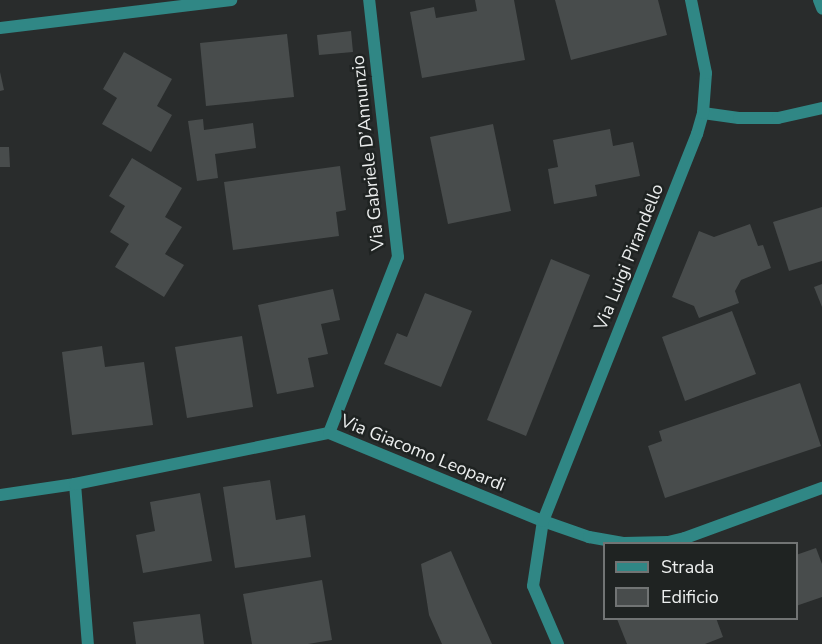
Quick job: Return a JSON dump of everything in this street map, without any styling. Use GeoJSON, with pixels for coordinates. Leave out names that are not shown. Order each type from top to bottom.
{"type":"FeatureCollection","features":[{"type":"Feature","properties":{"kind":"street"},"geometry":{"type":"LineString","coordinates":[[0,28],[231,0]]}},
{"type":"Feature","properties":{"kind":"street","name":"Via Gabriele D’Annunzio"},"geometry":{"type":"LineString","coordinates":[[329,433],[398,256],[369,0]]}},
{"type":"Feature","properties":{"kind":"street","name":"Via Luigi Pirandello"},"geometry":{"type":"LineString","coordinates":[[558,644],[533,586],[543,521],[697,134],[703,113],[706,73],[691,0]]}},
{"type":"Feature","properties":{"kind":"street"},"geometry":{"type":"LineString","coordinates":[[819,0],[822,8]]}},
{"type":"Feature","properties":{"kind":"street"},"geometry":{"type":"LineString","coordinates":[[703,113],[739,118],[778,118],[822,108]]}},
{"type":"Feature","properties":{"kind":"street","name":"Via Giacomo Leopardi"},"geometry":{"type":"LineString","coordinates":[[0,495],[75,484],[329,433],[543,521],[589,537],[618,542]]}},
{"type":"Feature","properties":{"kind":"street"},"geometry":{"type":"LineString","coordinates":[[75,484],[88,644]]}},
{"type":"Feature","properties":{"kind":"street","name":"Via Giacomo Leopardi"},"geometry":{"type":"LineString","coordinates":[[668,542],[685,538],[822,488]]}},
{"type":"Feature","properties":{"kind":"building"},"geometry":{"type":"Polygon","coordinates":[[[475,0],[514,0],[525,60],[422,78],[410,12],[434,7],[436,18],[477,11],[475,0]]]}},
{"type":"Feature","properties":{"kind":"building"},"geometry":{"type":"Polygon","coordinates":[[[555,0],[658,0],[667,35],[571,60],[555,0]]]}},
{"type":"Feature","properties":{"kind":"building"},"geometry":{"type":"Polygon","coordinates":[[[351,31],[353,52],[319,55],[317,35],[351,31]]]}},
{"type":"Feature","properties":{"kind":"building"},"geometry":{"type":"Polygon","coordinates":[[[287,34],[294,97],[206,106],[200,43],[287,34]]]}},
{"type":"Feature","properties":{"kind":"building"},"geometry":{"type":"Polygon","coordinates":[[[124,52],[172,79],[157,106],[172,115],[151,152],[102,124],[117,98],[103,89],[124,52]]]}},
{"type":"Feature","properties":{"kind":"building"},"geometry":{"type":"Polygon","coordinates":[[[0,72],[4,90],[0,91],[0,72]]]}},
{"type":"Feature","properties":{"kind":"building"},"geometry":{"type":"Polygon","coordinates":[[[203,119],[204,130],[253,123],[256,148],[215,154],[218,178],[197,181],[188,121],[203,119]]]}},
{"type":"Feature","properties":{"kind":"building"},"geometry":{"type":"Polygon","coordinates":[[[493,124],[511,211],[448,224],[430,137],[493,124]]]}},
{"type":"Feature","properties":{"kind":"building"},"geometry":{"type":"Polygon","coordinates":[[[610,129],[613,146],[633,142],[640,176],[595,185],[597,196],[554,204],[548,169],[558,167],[553,140],[610,129]]]}},
{"type":"Feature","properties":{"kind":"building"},"geometry":{"type":"Polygon","coordinates":[[[0,147],[9,147],[10,167],[0,167],[0,147]]]}},
{"type":"Feature","properties":{"kind":"building"},"geometry":{"type":"Polygon","coordinates":[[[132,158],[182,188],[165,217],[182,227],[165,254],[184,265],[164,297],[115,267],[129,244],[110,232],[125,206],[109,196],[132,158]]]}},
{"type":"Feature","properties":{"kind":"building"},"geometry":{"type":"Polygon","coordinates":[[[340,166],[346,210],[336,212],[339,236],[233,250],[224,182],[340,166]]]}},
{"type":"Feature","properties":{"kind":"building"},"geometry":{"type":"Polygon","coordinates":[[[822,207],[822,261],[789,271],[773,222],[822,207]]]}},
{"type":"Feature","properties":{"kind":"building"},"geometry":{"type":"Polygon","coordinates":[[[750,224],[758,246],[763,245],[771,268],[741,280],[735,291],[739,303],[699,318],[694,306],[672,297],[699,231],[714,237],[750,224]]]}},
{"type":"Feature","properties":{"kind":"building"},"geometry":{"type":"Polygon","coordinates":[[[551,259],[590,275],[526,436],[487,420],[551,259]]]}},
{"type":"Feature","properties":{"kind":"building"},"geometry":{"type":"Polygon","coordinates":[[[822,284],[822,307],[814,287],[822,284]]]}},
{"type":"Feature","properties":{"kind":"building"},"geometry":{"type":"Polygon","coordinates":[[[333,289],[340,320],[321,324],[328,354],[308,358],[314,387],[277,394],[258,305],[333,289]]]}},
{"type":"Feature","properties":{"kind":"building"},"geometry":{"type":"Polygon","coordinates":[[[425,293],[472,311],[441,387],[384,364],[397,333],[407,337],[425,293]]]}},
{"type":"Feature","properties":{"kind":"building"},"geometry":{"type":"Polygon","coordinates":[[[732,311],[756,374],[685,401],[662,337],[732,311]]]}},
{"type":"Feature","properties":{"kind":"building"},"geometry":{"type":"Polygon","coordinates":[[[242,336],[253,407],[187,418],[175,347],[242,336]]]}},
{"type":"Feature","properties":{"kind":"building"},"geometry":{"type":"Polygon","coordinates":[[[102,346],[105,367],[144,362],[153,425],[72,435],[62,352],[102,346]]]}},
{"type":"Feature","properties":{"kind":"building"},"geometry":{"type":"Polygon","coordinates":[[[800,383],[821,446],[665,498],[648,446],[662,441],[659,431],[800,383]]]}},
{"type":"Feature","properties":{"kind":"building"},"geometry":{"type":"Polygon","coordinates":[[[270,480],[276,520],[305,515],[311,557],[235,568],[223,487],[270,480]]]}},
{"type":"Feature","properties":{"kind":"building"},"geometry":{"type":"Polygon","coordinates":[[[200,493],[212,561],[143,573],[136,535],[155,531],[150,502],[200,493]]]}},
{"type":"Feature","properties":{"kind":"building"},"geometry":{"type":"Polygon","coordinates":[[[816,548],[822,564],[822,597],[798,605],[798,554],[816,548]]]}},
{"type":"Feature","properties":{"kind":"building"},"geometry":{"type":"Polygon","coordinates":[[[451,551],[492,644],[442,644],[429,615],[421,564],[451,551]]]}},
{"type":"Feature","properties":{"kind":"building"},"geometry":{"type":"Polygon","coordinates":[[[322,580],[332,640],[308,644],[252,644],[243,594],[322,580]]]}},
{"type":"Feature","properties":{"kind":"building"},"geometry":{"type":"Polygon","coordinates":[[[200,614],[204,644],[136,644],[133,622],[200,614]]]}},
{"type":"Feature","properties":{"kind":"building"},"geometry":{"type":"Polygon","coordinates":[[[617,620],[717,620],[723,637],[705,644],[627,644],[617,620]]]}}]}
